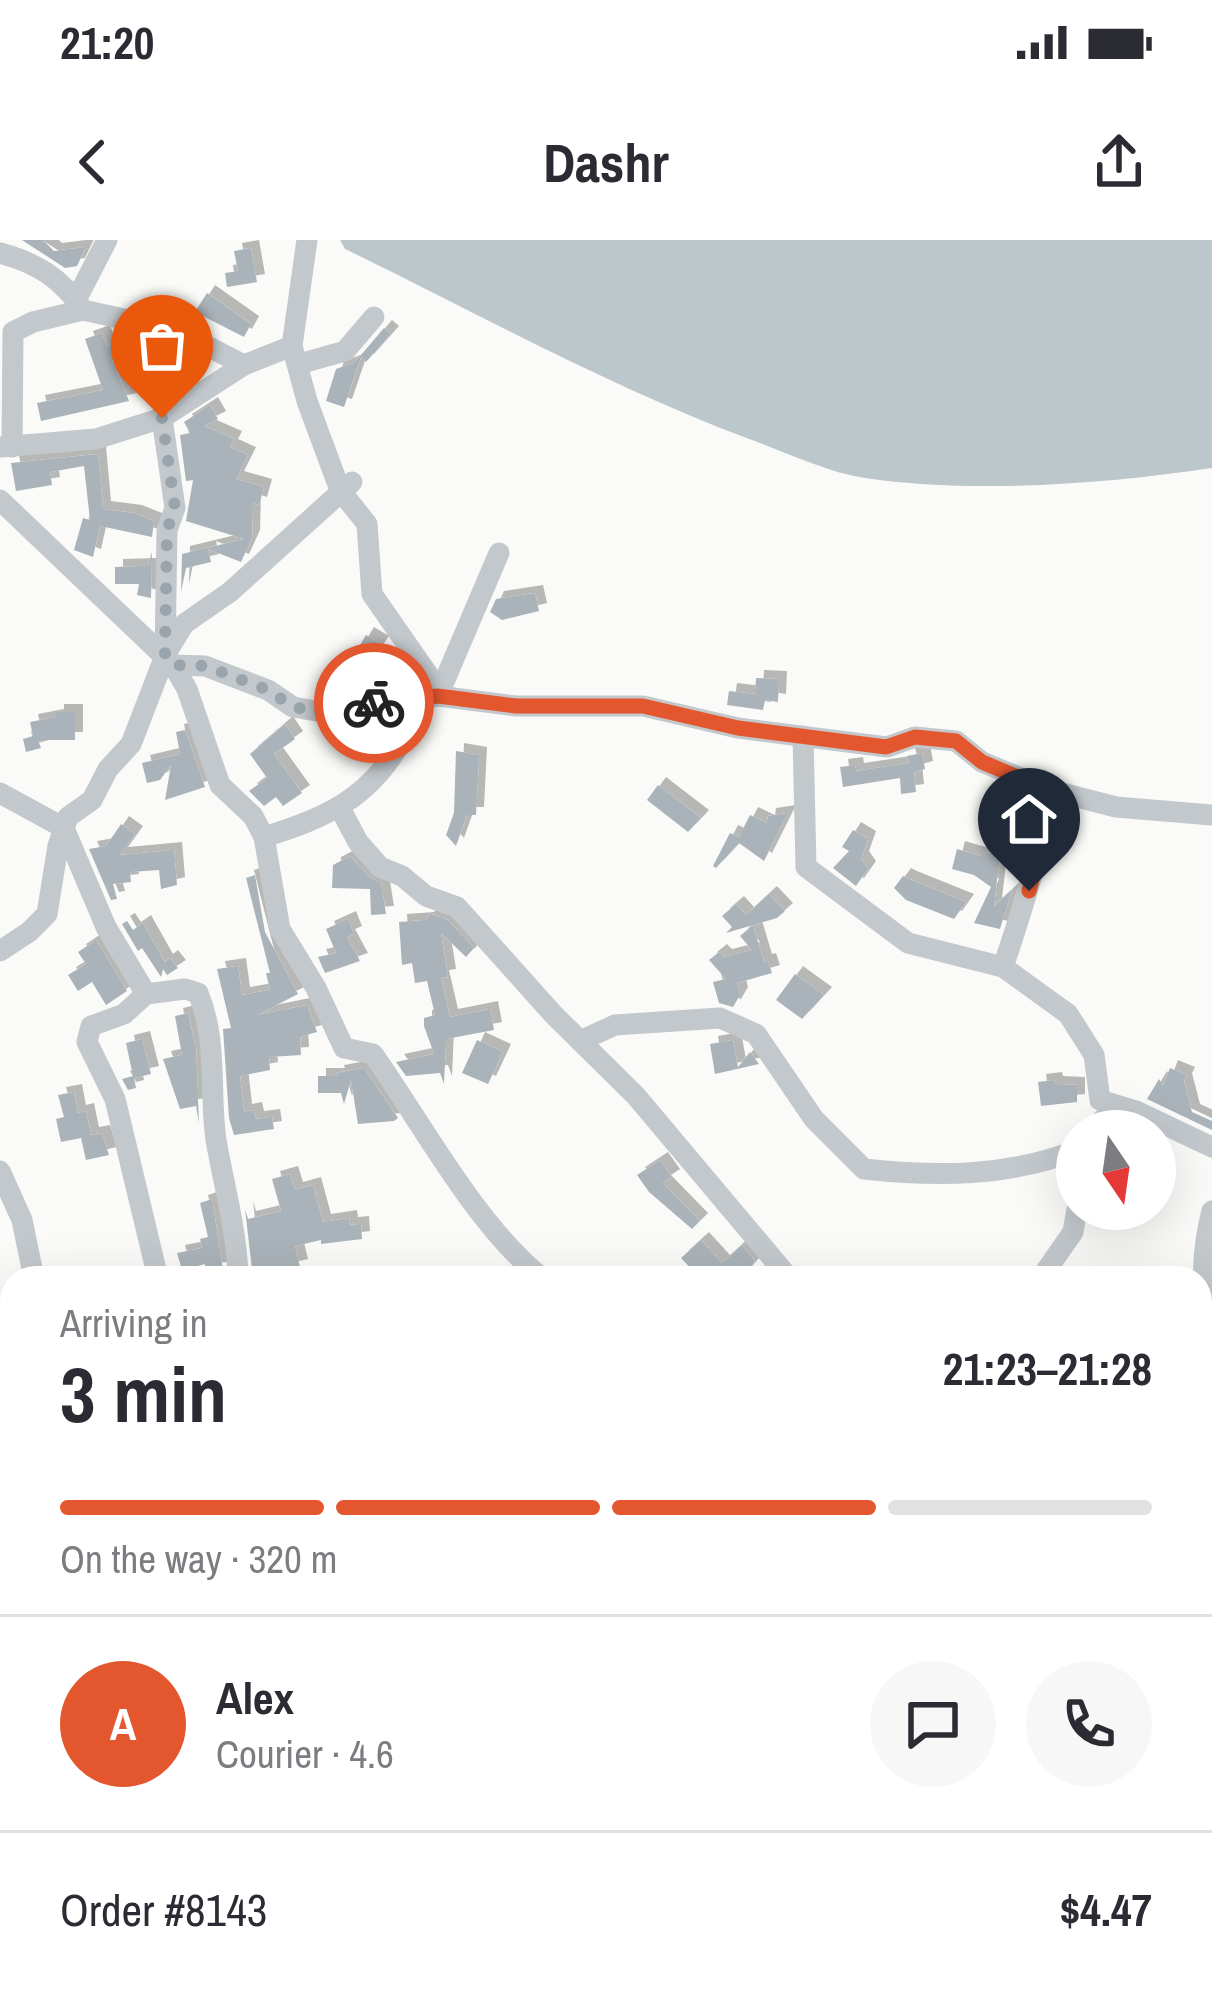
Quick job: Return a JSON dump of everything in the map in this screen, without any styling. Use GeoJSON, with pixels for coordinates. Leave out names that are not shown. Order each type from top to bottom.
{"type":"FeatureCollection","features":[{"type":"Feature","properties":{"kind":"street"},"geometry":{"type":"LineString","coordinates":[[107,240],[80,305],[13,332],[6,447],[96,439],[162,418],[244,365],[345,350],[374,317]]}},
{"type":"Feature","properties":{"kind":"street"},"geometry":{"type":"LineString","coordinates":[[308,240],[296,355],[307,401],[368,524],[372,594],[429,676],[428,696]]}},
{"type":"Feature","properties":{"kind":"street"},"geometry":{"type":"LineString","coordinates":[[0,253],[48,271],[80,305],[178,332],[244,365]]}},
{"type":"Feature","properties":{"kind":"street"},"geometry":{"type":"LineString","coordinates":[[162,418],[175,508],[167,530],[169,660]]}},
{"type":"Feature","properties":{"kind":"street"},"geometry":{"type":"LineString","coordinates":[[0,951],[47,914],[68,817],[92,800],[108,769],[131,744],[184,624],[230,592],[346,486]]}},
{"type":"Feature","properties":{"kind":"street"},"geometry":{"type":"LineString","coordinates":[[0,500],[169,660],[187,689],[220,785],[253,816],[264,837],[280,929],[316,988],[344,1048],[373,1054],[456,1179],[526,1266]]}},
{"type":"Feature","properties":{"kind":"street"},"geometry":{"type":"LineString","coordinates":[[264,837],[340,810],[405,736],[499,553]]}},
{"type":"Feature","properties":{"kind":"street"},"geometry":{"type":"LineString","coordinates":[[169,660],[206,666],[268,690],[293,707],[322,712],[428,696],[516,706],[643,706],[738,728],[886,747],[915,737],[956,741],[982,762],[1049,790],[1116,807],[1212,815]]}},
{"type":"Feature","properties":{"kind":"street"},"geometry":{"type":"LineString","coordinates":[[803,736],[806,867],[908,943],[1003,967],[1068,1014],[1094,1055],[1100,1100],[1136,1111],[1212,1147]]}},
{"type":"Feature","properties":{"kind":"street"},"geometry":{"type":"LineString","coordinates":[[1003,967],[1039,853],[1049,790]]}},
{"type":"Feature","properties":{"kind":"street"},"geometry":{"type":"LineString","coordinates":[[0,794],[64,828],[106,927],[146,994]]}},
{"type":"Feature","properties":{"kind":"street"},"geometry":{"type":"LineString","coordinates":[[340,810],[358,842],[380,867],[426,896],[457,908],[636,1096],[779,1266]]}},
{"type":"Feature","properties":{"kind":"street"},"geometry":{"type":"LineString","coordinates":[[155,1266],[115,1100],[87,1042],[91,1026],[124,1014],[146,994],[185,989],[198,993],[206,1011],[217,1144],[237,1266]]}},
{"type":"Feature","properties":{"kind":"street"},"geometry":{"type":"LineString","coordinates":[[580,1041],[615,1025],[720,1018],[756,1034],[814,1120],[863,1169],[969,1176],[1056,1157]]}},
{"type":"Feature","properties":{"kind":"street"},"geometry":{"type":"LineString","coordinates":[[0,1171],[22,1220],[32,1266]]}},
{"type":"Feature","properties":{"kind":"street"},"geometry":{"type":"LineString","coordinates":[[1204,1266],[1212,1211]]}},
{"type":"Feature","properties":{"kind":"street"},"geometry":{"type":"LineString","coordinates":[[1049,1266],[1073,1230]]}},
{"type":"Feature","properties":{"kind":"shaded area"},"geometry":{"type":"Polygon","coordinates":[[[340,240],[1212,240],[1212,468],[1128,479],[994,486],[907,483],[850,475],[700,420],[597,374],[345,249],[340,240]]]}},
{"type":"Feature","properties":{"kind":"building"},"geometry":{"type":"Polygon","coordinates":[[[22,240],[43,240],[54,251],[86,247],[77,266],[65,268],[22,240]]]}},
{"type":"Feature","properties":{"kind":"building"},"geometry":{"type":"Polygon","coordinates":[[[251,248],[257,282],[227,287],[225,273],[238,271],[234,251],[251,248]]]}},
{"type":"Feature","properties":{"kind":"building"},"geometry":{"type":"Polygon","coordinates":[[[207,293],[251,324],[244,337],[195,312],[207,293]]]}},
{"type":"Feature","properties":{"kind":"building"},"geometry":{"type":"Polygon","coordinates":[[[384,328],[391,334],[366,362],[361,357],[344,407],[326,401],[336,369],[355,362],[384,328]]]}},
{"type":"Feature","properties":{"kind":"building"},"geometry":{"type":"Polygon","coordinates":[[[102,333],[107,347],[125,341],[129,354],[112,360],[129,401],[41,421],[37,403],[103,390],[85,339],[102,333]]]}},
{"type":"Feature","properties":{"kind":"building"},"geometry":{"type":"Polygon","coordinates":[[[210,405],[218,419],[204,426],[234,439],[230,447],[248,455],[236,479],[264,487],[259,505],[253,503],[252,538],[241,562],[208,549],[211,562],[186,568],[181,592],[182,554],[244,539],[186,521],[193,480],[186,481],[180,435],[190,433],[184,422],[210,405]]]}},
{"type":"Feature","properties":{"kind":"building"},"geometry":{"type":"Polygon","coordinates":[[[98,454],[103,509],[154,521],[152,537],[100,526],[93,557],[74,550],[83,518],[90,520],[84,466],[50,472],[52,485],[16,491],[11,463],[98,454]]]}},
{"type":"Feature","properties":{"kind":"building"},"geometry":{"type":"Polygon","coordinates":[[[152,552],[151,598],[137,595],[139,584],[115,584],[115,567],[148,566],[152,552]]]}},
{"type":"Feature","properties":{"kind":"building"},"geometry":{"type":"Polygon","coordinates":[[[535,593],[539,611],[502,620],[490,612],[496,599],[535,593]]]}},
{"type":"Feature","properties":{"kind":"building"},"geometry":{"type":"Polygon","coordinates":[[[366,635],[381,644],[370,660],[369,685],[348,684],[349,663],[366,635]]]}},
{"type":"Feature","properties":{"kind":"building"},"geometry":{"type":"Polygon","coordinates":[[[756,678],[779,679],[778,702],[765,700],[763,710],[727,705],[729,691],[755,694],[756,678]]]}},
{"type":"Feature","properties":{"kind":"building"},"geometry":{"type":"Polygon","coordinates":[[[56,712],[75,712],[75,740],[38,740],[41,748],[26,752],[23,739],[33,736],[30,722],[56,717],[56,712]]]}},
{"type":"Feature","properties":{"kind":"building"},"geometry":{"type":"Polygon","coordinates":[[[285,724],[295,739],[274,754],[302,793],[283,806],[276,797],[264,806],[249,791],[267,778],[250,754],[285,724]]]}},
{"type":"Feature","properties":{"kind":"building"},"geometry":{"type":"Polygon","coordinates":[[[185,730],[205,787],[165,800],[171,765],[160,780],[147,783],[142,763],[180,754],[176,732],[185,730]]]}},
{"type":"Feature","properties":{"kind":"building"},"geometry":{"type":"Polygon","coordinates":[[[456,751],[479,755],[476,815],[467,815],[456,846],[446,835],[454,813],[456,751]]]}},
{"type":"Feature","properties":{"kind":"building"},"geometry":{"type":"Polygon","coordinates":[[[922,753],[925,769],[914,772],[916,792],[901,794],[900,778],[843,787],[840,767],[855,765],[856,771],[909,763],[907,756],[922,753]]]}},
{"type":"Feature","properties":{"kind":"building"},"geometry":{"type":"Polygon","coordinates":[[[658,785],[701,818],[688,832],[647,800],[658,785]]]}},
{"type":"Feature","properties":{"kind":"building"},"geometry":{"type":"Polygon","coordinates":[[[788,813],[764,861],[739,843],[713,866],[730,833],[739,837],[750,815],[767,823],[768,816],[788,813]]]}},
{"type":"Feature","properties":{"kind":"building"},"geometry":{"type":"Polygon","coordinates":[[[121,824],[135,834],[120,855],[174,850],[177,885],[161,889],[159,870],[130,872],[131,882],[113,884],[117,899],[111,900],[89,849],[106,846],[121,824]]]}},
{"type":"Feature","properties":{"kind":"building"},"geometry":{"type":"Polygon","coordinates":[[[853,830],[868,839],[861,859],[868,869],[856,886],[833,868],[849,851],[842,847],[853,830]]]}},
{"type":"Feature","properties":{"kind":"building"},"geometry":{"type":"Polygon","coordinates":[[[957,849],[981,856],[981,852],[1000,854],[994,906],[1012,890],[1000,929],[974,923],[991,887],[974,875],[952,869],[957,849]]]}},
{"type":"Feature","properties":{"kind":"building"},"geometry":{"type":"Polygon","coordinates":[[[350,856],[381,883],[386,914],[371,915],[370,889],[332,888],[333,865],[350,856]]]}},
{"type":"Feature","properties":{"kind":"building"},"geometry":{"type":"Polygon","coordinates":[[[255,875],[265,932],[298,994],[257,1015],[307,1005],[317,1032],[300,1037],[301,1055],[269,1057],[270,1070],[240,1076],[244,1112],[254,1110],[256,1119],[272,1117],[274,1129],[234,1135],[223,1029],[231,1028],[217,969],[238,966],[242,995],[270,990],[246,878],[255,875]]]}},
{"type":"Feature","properties":{"kind":"building"},"geometry":{"type":"Polygon","coordinates":[[[903,876],[966,902],[954,919],[906,900],[894,888],[903,876]]]}},
{"type":"Feature","properties":{"kind":"building"},"geometry":{"type":"Polygon","coordinates":[[[769,894],[785,911],[777,918],[726,933],[732,927],[722,916],[736,904],[746,915],[769,894]]]}},
{"type":"Feature","properties":{"kind":"building"},"geometry":{"type":"Polygon","coordinates":[[[431,914],[448,920],[474,948],[466,957],[441,933],[448,977],[441,978],[450,1017],[490,1009],[494,1030],[446,1039],[444,1084],[440,1073],[406,1076],[396,1062],[434,1054],[424,1026],[424,1018],[435,1015],[427,981],[415,983],[412,963],[402,965],[399,922],[426,920],[431,914]]]}},
{"type":"Feature","properties":{"kind":"building"},"geometry":{"type":"Polygon","coordinates":[[[348,919],[354,934],[347,937],[360,961],[325,973],[318,957],[336,953],[326,929],[348,919]]]}},
{"type":"Feature","properties":{"kind":"building"},"geometry":{"type":"Polygon","coordinates":[[[127,921],[133,930],[143,923],[165,962],[170,958],[178,968],[167,975],[163,969],[161,977],[142,948],[138,951],[122,924],[127,921]]]}},
{"type":"Feature","properties":{"kind":"building"},"geometry":{"type":"Polygon","coordinates":[[[753,925],[772,973],[737,983],[740,995],[733,1007],[719,1003],[713,982],[726,979],[709,960],[719,952],[724,957],[752,950],[740,936],[753,925]]]}},
{"type":"Feature","properties":{"kind":"building"},"geometry":{"type":"Polygon","coordinates":[[[96,940],[127,991],[106,1005],[92,982],[78,991],[68,975],[86,964],[78,952],[96,940]]]}},
{"type":"Feature","properties":{"kind":"building"},"geometry":{"type":"Polygon","coordinates":[[[795,974],[824,995],[802,1019],[776,1000],[795,974]]]}},
{"type":"Feature","properties":{"kind":"building"},"geometry":{"type":"Polygon","coordinates":[[[188,1013],[196,1049],[199,1123],[196,1106],[180,1109],[163,1059],[182,1055],[175,1016],[188,1013]]]}},
{"type":"Feature","properties":{"kind":"building"},"geometry":{"type":"Polygon","coordinates":[[[142,1039],[151,1074],[134,1078],[136,1088],[128,1090],[122,1079],[133,1076],[126,1043],[142,1039]]]}},
{"type":"Feature","properties":{"kind":"building"},"geometry":{"type":"Polygon","coordinates":[[[477,1040],[503,1052],[488,1084],[462,1073],[477,1040]]]}},
{"type":"Feature","properties":{"kind":"building"},"geometry":{"type":"Polygon","coordinates":[[[733,1040],[738,1067],[750,1052],[759,1064],[715,1074],[710,1044],[733,1040]]]}},
{"type":"Feature","properties":{"kind":"building"},"geometry":{"type":"Polygon","coordinates":[[[364,1068],[398,1118],[394,1121],[358,1124],[351,1080],[344,1104],[341,1093],[318,1093],[318,1076],[364,1068]]]}},
{"type":"Feature","properties":{"kind":"building"},"geometry":{"type":"Polygon","coordinates":[[[1170,1068],[1187,1075],[1184,1081],[1192,1112],[1212,1121],[1212,1130],[1147,1099],[1159,1079],[1163,1086],[1170,1068]]]}},
{"type":"Feature","properties":{"kind":"building"},"geometry":{"type":"Polygon","coordinates":[[[1054,1080],[1055,1084],[1077,1085],[1077,1102],[1041,1106],[1038,1082],[1054,1080]]]}},
{"type":"Feature","properties":{"kind":"building"},"geometry":{"type":"Polygon","coordinates":[[[74,1092],[78,1113],[86,1111],[91,1135],[102,1133],[109,1155],[86,1160],[81,1138],[61,1142],[56,1119],[64,1117],[58,1095],[74,1092]]]}},
{"type":"Feature","properties":{"kind":"building"},"geometry":{"type":"Polygon","coordinates":[[[660,1160],[672,1177],[663,1183],[700,1221],[692,1229],[649,1192],[637,1175],[660,1160]]]}},
{"type":"Feature","properties":{"kind":"building"},"geometry":{"type":"Polygon","coordinates":[[[290,1174],[295,1190],[313,1185],[323,1222],[349,1218],[350,1225],[361,1224],[362,1239],[295,1246],[300,1266],[252,1266],[245,1209],[248,1219],[281,1211],[272,1179],[290,1174]]]}},
{"type":"Feature","properties":{"kind":"building"},"geometry":{"type":"Polygon","coordinates":[[[212,1199],[222,1266],[181,1266],[177,1253],[202,1248],[200,1239],[208,1237],[200,1203],[212,1199]]]}},
{"type":"Feature","properties":{"kind":"building"},"geometry":{"type":"Polygon","coordinates":[[[701,1240],[722,1263],[742,1245],[755,1261],[751,1266],[688,1266],[681,1258],[701,1240]]]}},
{"type":"Feature","properties":{"kind":"way so far"},"geometry":{"type":"LineString","coordinates":[[162,418],[175,508],[167,530],[165,656],[173,665],[206,666],[268,690],[293,707],[322,712],[374,703]]}},
{"type":"Feature","properties":{"kind":"route"},"geometry":{"type":"LineString","coordinates":[[374,703],[438,696],[516,706],[643,706],[738,728],[886,747],[915,737],[956,741],[982,762],[1049,790],[1044,834],[1029,891]]}}]}
